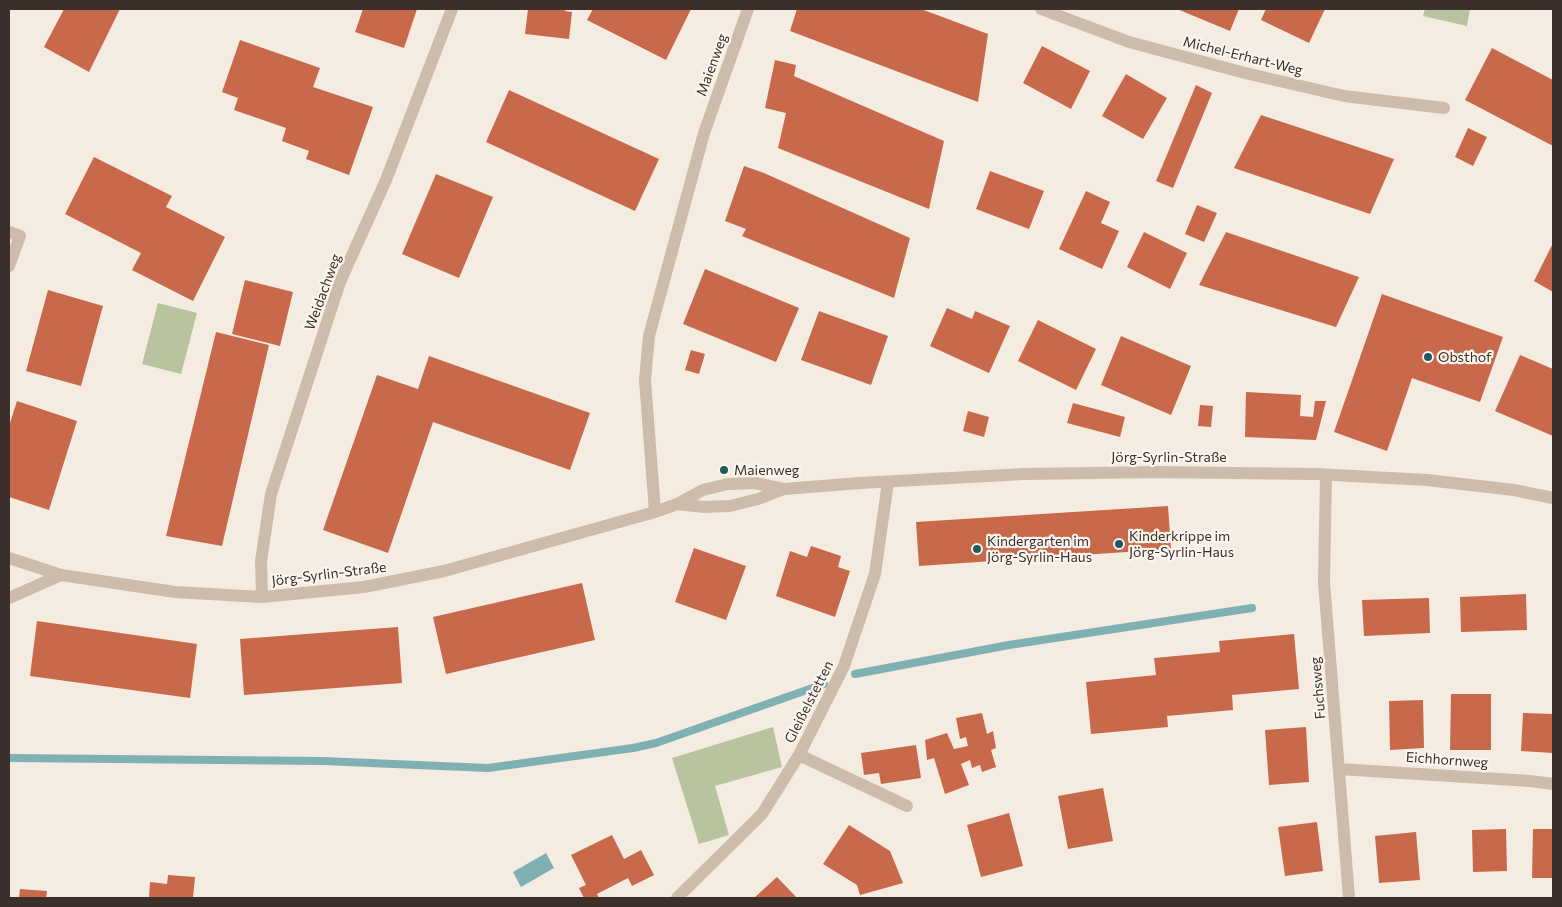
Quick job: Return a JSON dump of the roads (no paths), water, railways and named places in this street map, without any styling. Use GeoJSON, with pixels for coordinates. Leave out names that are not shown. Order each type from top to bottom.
{"type":"FeatureCollection","features":[{"type":"Feature","properties":{"kind":"street","name":"Weidachweg"},"geometry":{"type":"LineString","coordinates":[[262,597],[261,561],[271,494],[340,282],[386,180],[452,9]]}},
{"type":"Feature","properties":{"kind":"street","name":"Maienweg"},"geometry":{"type":"LineString","coordinates":[[655,512],[645,380],[649,336],[704,134],[748,9]]}},
{"type":"Feature","properties":{"kind":"street","name":"Michel-Erhart-Weg"},"geometry":{"type":"LineString","coordinates":[[1041,9],[1129,42],[1246,73],[1344,96],[1444,108]]}},
{"type":"Feature","properties":{"kind":"street"},"geometry":{"type":"LineString","coordinates":[[9,232],[20,236],[9,266]]}},
{"type":"Feature","properties":{"kind":"street","name":"Jörg-Syrlin-Straße"},"geometry":{"type":"LineString","coordinates":[[9,558],[61,575],[175,592],[262,597],[364,587],[444,571],[655,512],[677,504],[703,490],[728,484],[755,483],[784,489],[1062,472],[1190,472],[1326,475],[1426,480],[1514,490],[1553,498]]}},
{"type":"Feature","properties":{"kind":"street","name":"Fuchsweg"},"geometry":{"type":"LineString","coordinates":[[1326,475],[1324,582],[1349,898]]}},
{"type":"Feature","properties":{"kind":"street","name":"Gleißelstetten"},"geometry":{"type":"LineString","coordinates":[[680,898],[762,814],[799,755],[844,666],[875,574],[888,482]]}},
{"type":"Feature","properties":{"kind":"street","name":"Jörg-Syrlin-Straße"},"geometry":{"type":"LineString","coordinates":[[677,504],[704,507],[730,506],[758,499],[784,489]]}},
{"type":"Feature","properties":{"kind":"street"},"geometry":{"type":"LineString","coordinates":[[9,598],[61,575]]}},
{"type":"Feature","properties":{"kind":"street"},"geometry":{"type":"LineString","coordinates":[[799,755],[907,806]]}},
{"type":"Feature","properties":{"kind":"street","name":"Eichhornweg"},"geometry":{"type":"LineString","coordinates":[[1339,768],[1553,784]]}},
{"type":"Feature","properties":{"kind":"water"},"geometry":{"type":"Polygon","coordinates":[[[546,853],[554,868],[521,887],[513,872],[546,853]]]}},
{"type":"Feature","properties":{"kind":"waterway"},"geometry":{"type":"LineString","coordinates":[[855,674],[1009,645],[1252,608]]}},
{"type":"Feature","properties":{"kind":"waterway"},"geometry":{"type":"LineString","coordinates":[[9,758],[323,761],[488,768],[633,748],[656,743],[824,684]]}},
{"type":"Feature","properties":{"kind":"place","name":"Obsthof"},"geometry":{"type":"Point","coordinates":[1428,357]}},
{"type":"Feature","properties":{"kind":"place","name":"Maienweg"},"geometry":{"type":"Point","coordinates":[724,470]}},
{"type":"Feature","properties":{"kind":"place","name":"Kinderkrippe im Jörg-Syrlin-Haus"},"geometry":{"type":"Point","coordinates":[1119,544]}},
{"type":"Feature","properties":{"kind":"place","name":"Kindergarten im Jörg-Syrlin-Haus"},"geometry":{"type":"Point","coordinates":[977,549]}}]}
